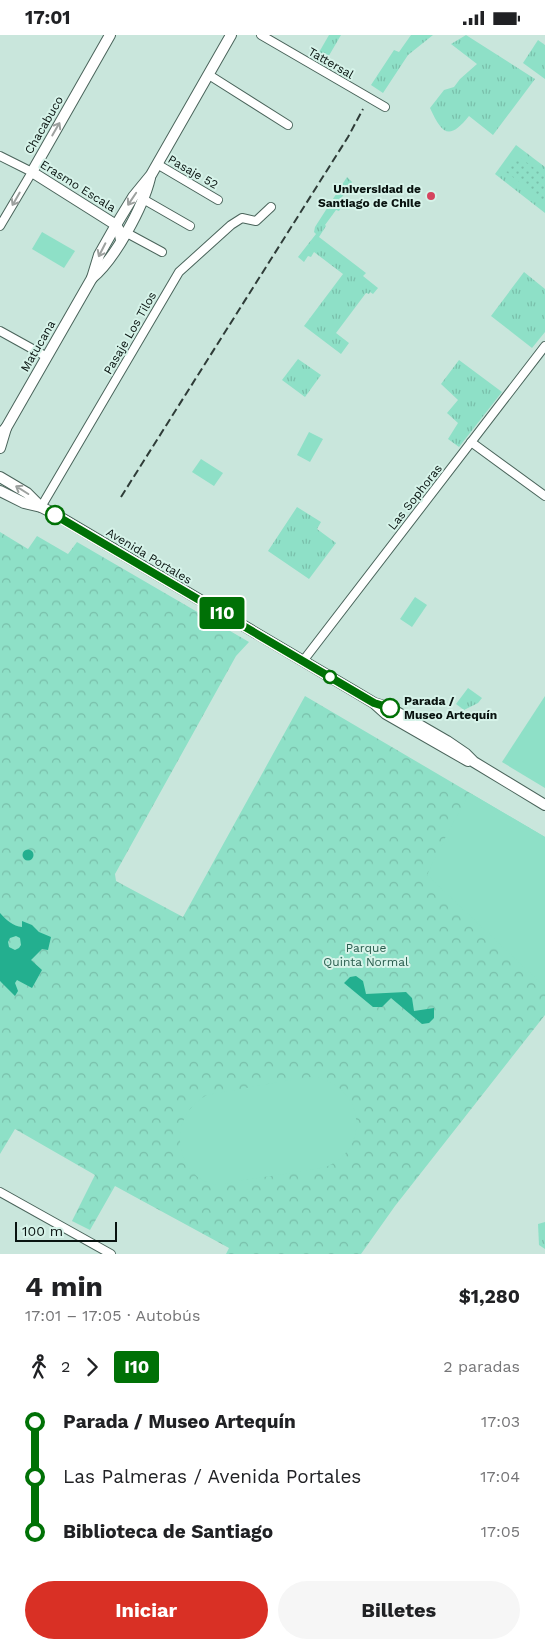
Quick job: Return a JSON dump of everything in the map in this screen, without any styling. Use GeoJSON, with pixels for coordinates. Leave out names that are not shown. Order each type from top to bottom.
{"type":"FeatureCollection","features":[{"type":"Feature","properties":{"kind":"main road","name":"Chacabuco"},"geometry":{"type":"LineString","coordinates":[[32,172],[110,35]]}},
{"type":"Feature","properties":{"kind":"main road","name":"Matucana"},"geometry":{"type":"LineString","coordinates":[[92,278],[106,264],[123,236],[143,199],[151,175],[231,35]]}},
{"type":"Feature","properties":{"kind":"main road","name":"Erasmo Escala"},"geometry":{"type":"LineString","coordinates":[[32,172],[116,225]]}},
{"type":"Feature","properties":{"kind":"main road","name":"Matucana"},"geometry":{"type":"LineString","coordinates":[[0,448],[3,431],[92,278],[99,255],[132,197],[151,175]]}},
{"type":"Feature","properties":{"kind":"main road"},"geometry":{"type":"LineString","coordinates":[[116,225],[123,236]]}},
{"type":"Feature","properties":{"kind":"main road","name":"Avenida Portales"},"geometry":{"type":"LineString","coordinates":[[0,477],[27,493],[41,507],[374,703],[390,708],[447,741],[474,762],[545,805]]}},
{"type":"Feature","properties":{"kind":"main road","name":"Avenida Portales"},"geometry":{"type":"LineString","coordinates":[[0,491],[24,503],[41,507]]}},
{"type":"Feature","properties":{"kind":"street","name":"Tattersal"},"geometry":{"type":"LineString","coordinates":[[264,37],[385,107]]}},
{"type":"Feature","properties":{"kind":"street"},"geometry":{"type":"LineString","coordinates":[[209,75],[288,125]]}},
{"type":"Feature","properties":{"kind":"street","name":"Erasmo Escala"},"geometry":{"type":"LineString","coordinates":[[0,156],[32,172]]}},
{"type":"Feature","properties":{"kind":"street","name":"Pasaje 52"},"geometry":{"type":"LineString","coordinates":[[157,164],[218,200]]}},
{"type":"Feature","properties":{"kind":"street","name":"Chacabuco"},"geometry":{"type":"LineString","coordinates":[[0,227],[32,172]]}},
{"type":"Feature","properties":{"kind":"street"},"geometry":{"type":"LineString","coordinates":[[143,199],[190,226]]}},
{"type":"Feature","properties":{"kind":"street","name":"Pasaje Los Tilos"},"geometry":{"type":"LineString","coordinates":[[41,507],[179,272],[232,225],[242,218],[256,221],[271,207]]}},
{"type":"Feature","properties":{"kind":"street"},"geometry":{"type":"LineString","coordinates":[[123,236],[162,253]]}},
{"type":"Feature","properties":{"kind":"street"},"geometry":{"type":"LineString","coordinates":[[0,331],[46,357]]}},
{"type":"Feature","properties":{"kind":"street","name":"Las Sophoras"},"geometry":{"type":"LineString","coordinates":[[303,661],[545,346]]}},
{"type":"Feature","properties":{"kind":"street"},"geometry":{"type":"LineString","coordinates":[[471,442],[545,496]]}},
{"type":"Feature","properties":{"kind":"street"},"geometry":{"type":"LineString","coordinates":[[0,1192],[111,1254]]}},
{"type":"Feature","properties":{"kind":"green space"},"geometry":{"type":"Polygon","coordinates":[[[329,35],[341,35],[327,59],[318,54],[329,35]]]}},
{"type":"Feature","properties":{"kind":"green space"},"geometry":{"type":"Polygon","coordinates":[[[411,35],[433,35],[408,55],[383,93],[371,85],[394,50],[399,52],[411,35]]]}},
{"type":"Feature","properties":{"kind":"green space"},"geometry":{"type":"Polygon","coordinates":[[[466,35],[535,79],[493,135],[469,116],[456,129],[447,131],[442,129],[430,108],[444,90],[454,87],[477,64],[451,44],[466,35]]]}},
{"type":"Feature","properties":{"kind":"green space"},"geometry":{"type":"Polygon","coordinates":[[[538,40],[545,45],[545,79],[523,63],[538,40]]]}},
{"type":"Feature","properties":{"kind":"green space"},"geometry":{"type":"Polygon","coordinates":[[[516,145],[545,167],[545,213],[495,174],[516,145]]]}},
{"type":"Feature","properties":{"kind":"green space"},"geometry":{"type":"Polygon","coordinates":[[[518,156],[545,176],[545,202],[506,172],[518,156]]]}},
{"type":"Feature","properties":{"kind":"green space"},"geometry":{"type":"Polygon","coordinates":[[[347,177],[352,182],[338,203],[342,206],[339,211],[336,210],[319,237],[366,273],[363,276],[378,288],[373,294],[370,292],[369,294],[366,293],[336,333],[349,343],[341,354],[304,326],[343,274],[314,252],[304,262],[298,257],[316,234],[314,232],[315,227],[347,177]]]}},
{"type":"Feature","properties":{"kind":"green space"},"geometry":{"type":"Polygon","coordinates":[[[42,232],[75,251],[64,268],[32,249],[42,232]]]}},
{"type":"Feature","properties":{"kind":"green space"},"geometry":{"type":"Polygon","coordinates":[[[524,272],[545,289],[545,332],[532,348],[491,316],[524,272]]]}},
{"type":"Feature","properties":{"kind":"green space"},"geometry":{"type":"Polygon","coordinates":[[[298,359],[321,375],[305,397],[282,380],[298,359]]]}},
{"type":"Feature","properties":{"kind":"green space"},"geometry":{"type":"Polygon","coordinates":[[[459,360],[502,392],[459,447],[448,439],[458,423],[447,413],[458,400],[441,384],[459,360]]]}},
{"type":"Feature","properties":{"kind":"green space"},"geometry":{"type":"Polygon","coordinates":[[[309,432],[323,439],[310,462],[297,455],[309,432]]]}},
{"type":"Feature","properties":{"kind":"green space"},"geometry":{"type":"Polygon","coordinates":[[[201,459],[223,473],[214,486],[192,472],[201,459]]]}},
{"type":"Feature","properties":{"kind":"green space"},"geometry":{"type":"Polygon","coordinates":[[[297,507],[321,522],[317,529],[336,543],[309,579],[268,551],[297,507]]]}},
{"type":"Feature","properties":{"kind":"green space","name":"Parque Quinta Normal"},"geometry":{"type":"Polygon","coordinates":[[[0,532],[28,549],[37,536],[68,554],[77,542],[249,642],[236,656],[115,874],[116,881],[183,917],[305,696],[545,837],[545,1015],[395,1206],[361,1254],[226,1254],[229,1248],[115,1186],[90,1230],[72,1221],[95,1175],[15,1129],[0,1154],[0,532]]]}},
{"type":"Feature","properties":{"kind":"green space"},"geometry":{"type":"Polygon","coordinates":[[[415,597],[427,605],[412,627],[400,619],[415,597]]]}},
{"type":"Feature","properties":{"kind":"green space"},"geometry":{"type":"Polygon","coordinates":[[[468,688],[482,698],[478,703],[464,710],[456,704],[468,688]]]}},
{"type":"Feature","properties":{"kind":"green space"},"geometry":{"type":"Polygon","coordinates":[[[545,696],[545,788],[502,762],[545,696]]]}},
{"type":"Feature","properties":{"kind":"green space"},"geometry":{"type":"Polygon","coordinates":[[[470,793],[545,837],[545,987],[427,875],[470,793]]]}},
{"type":"Feature","properties":{"kind":"green space"},"geometry":{"type":"Polygon","coordinates":[[[314,1077],[331,1082],[343,1092],[352,1104],[356,1117],[356,1132],[351,1146],[341,1158],[326,1167],[220,1185],[206,1182],[199,1178],[189,1167],[180,1145],[182,1125],[184,1118],[191,1108],[201,1099],[207,1095],[314,1077]]]}},
{"type":"Feature","properties":{"kind":"green space"},"geometry":{"type":"Polygon","coordinates":[[[545,1222],[545,1249],[539,1245],[538,1224],[545,1222]]]}},
{"type":"Feature","properties":{"kind":"shaded area"},"geometry":{"type":"Polygon","coordinates":[[[28,849],[34,855],[28,861],[22,855],[28,849]]]}},
{"type":"Feature","properties":{"kind":"shaded area"},"geometry":{"type":"Polygon","coordinates":[[[0,913],[16,925],[22,927],[22,921],[51,937],[48,950],[42,949],[31,960],[42,970],[32,988],[17,980],[15,983],[18,991],[15,996],[0,981],[0,913]],[[16,936],[10,938],[8,942],[9,947],[15,950],[19,948],[21,945],[20,938],[16,936]]]}},
{"type":"Feature","properties":{"kind":"shaded area"},"geometry":{"type":"Polygon","coordinates":[[[356,976],[363,981],[366,994],[406,992],[412,998],[414,1011],[434,1008],[434,1018],[429,1023],[422,1024],[391,998],[382,1007],[373,1007],[344,983],[350,977],[356,976]]]}},
{"type":"Feature","properties":{"kind":"railway"},"geometry":{"type":"LineString","coordinates":[[121,497],[348,137],[363,109]]}},
{"type":"Feature","properties":{"kind":"bus line","name":"I10"},"geometry":{"type":"LineString","coordinates":[[55,515],[374,703],[390,708]]}},
{"type":"Feature","properties":{"kind":"place","name":"Universidad de Santiago de Chile"},"geometry":{"type":"Point","coordinates":[431,196]}},
{"type":"Feature","properties":{"kind":"place","name":"Parada / Museo Artequín"},"geometry":{"type":"Point","coordinates":[390,708]}}]}
